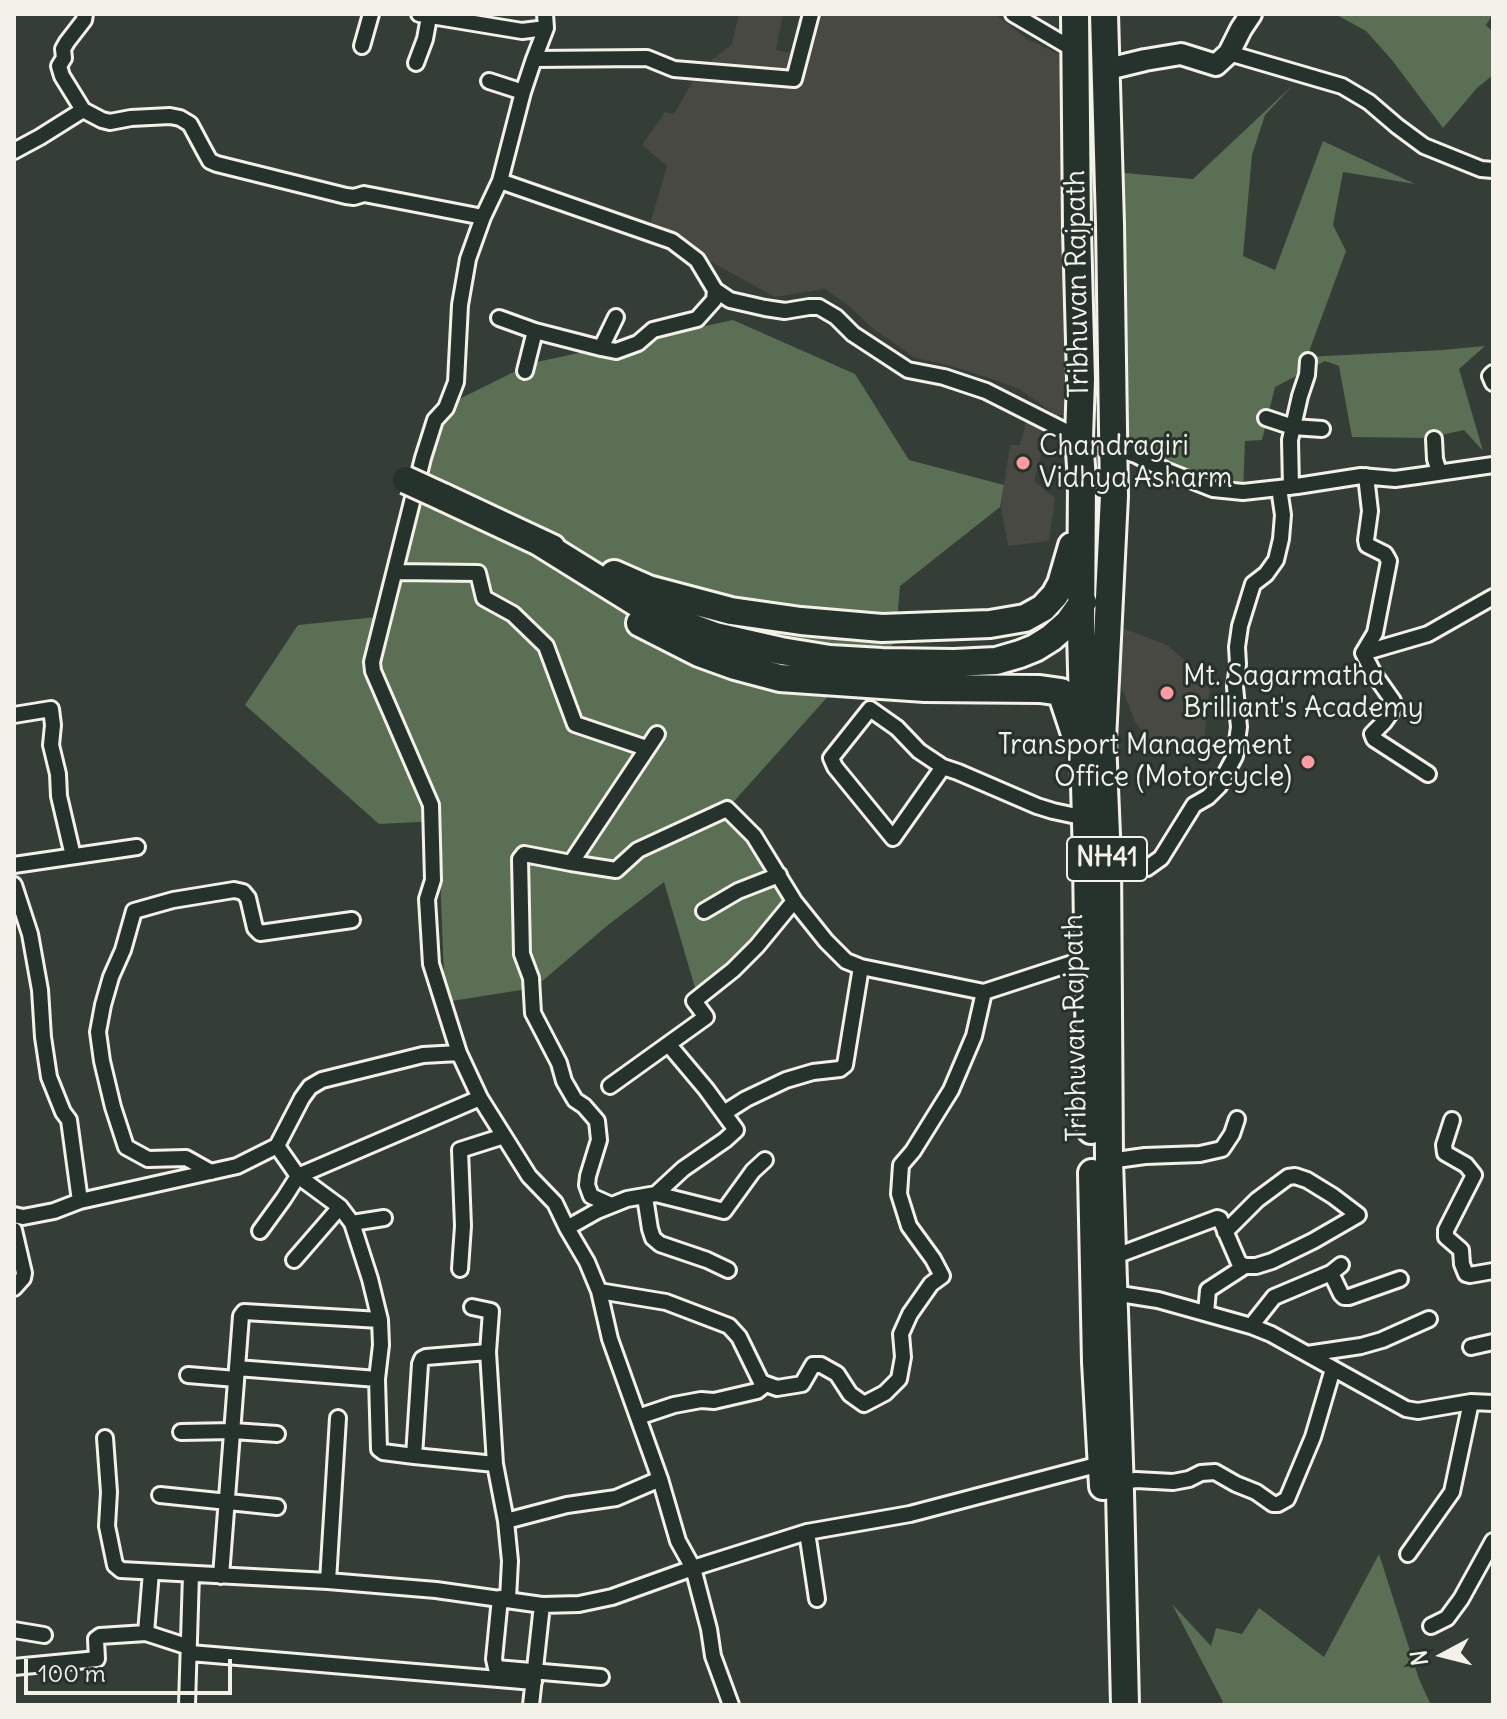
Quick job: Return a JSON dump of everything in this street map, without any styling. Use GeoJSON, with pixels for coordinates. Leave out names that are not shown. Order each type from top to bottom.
{"type":"FeatureCollection","features":[{"type":"Feature","properties":{"kind":"highway","name":"Tribhuvan Rajpath"},"geometry":{"type":"LineString","coordinates":[[1075,14],[1082,480],[1081,646],[1086,818],[1097,957],[1113,1257],[1104,1292]]}},
{"type":"Feature","properties":{"kind":"highway"},"geometry":{"type":"LineString","coordinates":[[539,542],[653,613],[715,636],[830,659],[954,663],[996,661],[1035,648],[1068,623],[1092,589],[1099,554],[1088,14]]}},
{"type":"Feature","properties":{"kind":"highway","name":"Tribhuvan Rajpath"},"geometry":{"type":"LineString","coordinates":[[1104,14],[1114,496],[1102,740],[1107,859],[1097,957],[1104,1292],[1096,1362],[1111,1473],[1125,1705]]}},
{"type":"Feature","properties":{"kind":"highway"},"geometry":{"type":"LineString","coordinates":[[406,480],[648,589],[731,611],[882,628],[990,624],[1025,618],[1043,608],[1061,584],[1081,510]]}},
{"type":"Feature","properties":{"kind":"highway"},"geometry":{"type":"LineString","coordinates":[[539,542],[575,583],[615,610],[699,653],[735,666],[780,678],[816,681],[1061,692],[1076,736],[1085,785]]}},
{"type":"Feature","properties":{"kind":"highway","name":"Tribhuvan Rajpath"},"geometry":{"type":"LineString","coordinates":[[1111,1473],[1111,1705]]}},
{"type":"Feature","properties":{"kind":"street"},"geometry":{"type":"LineString","coordinates":[[85,14],[63,49],[64,58],[59,66],[83,110],[102,120],[180,118],[190,124],[210,161],[217,164],[346,196],[364,194],[483,217]]}},
{"type":"Feature","properties":{"kind":"street"},"geometry":{"type":"LineString","coordinates":[[362,46],[371,14]]}},
{"type":"Feature","properties":{"kind":"street"},"geometry":{"type":"LineString","coordinates":[[534,59],[647,58],[674,69],[794,79],[811,14]]}},
{"type":"Feature","properties":{"kind":"street"},"geometry":{"type":"LineString","coordinates":[[1013,14],[1076,51]]}},
{"type":"Feature","properties":{"kind":"street"},"geometry":{"type":"LineString","coordinates":[[1104,70],[1181,54],[1216,65],[1229,53],[1251,14]]}},
{"type":"Feature","properties":{"kind":"street"},"geometry":{"type":"LineString","coordinates":[[416,63],[425,39],[424,15],[522,31],[545,21]]}},
{"type":"Feature","properties":{"kind":"street"},"geometry":{"type":"LineString","coordinates":[[545,21],[500,181],[468,259],[456,382],[446,408],[435,420],[423,458],[372,662],[373,671],[431,805],[433,880],[427,899],[431,964],[459,1053],[480,1098],[529,1176],[555,1203],[587,1262],[599,1291],[610,1339],[660,1479],[678,1541],[693,1568],[713,1656],[731,1705]]}},
{"type":"Feature","properties":{"kind":"street"},"geometry":{"type":"LineString","coordinates":[[1229,53],[1342,86],[1369,102],[1424,146],[1481,169],[1493,170]]}},
{"type":"Feature","properties":{"kind":"street"},"geometry":{"type":"LineString","coordinates":[[489,81],[523,92]]}},
{"type":"Feature","properties":{"kind":"street"},"geometry":{"type":"LineString","coordinates":[[14,151],[83,110]]}},
{"type":"Feature","properties":{"kind":"street"},"geometry":{"type":"LineString","coordinates":[[500,181],[672,241],[697,260],[715,290],[730,300],[785,311],[819,307],[908,370],[944,377],[986,391],[1079,438]]}},
{"type":"Feature","properties":{"kind":"street"},"geometry":{"type":"LineString","coordinates":[[499,318],[535,331],[616,351],[638,343],[653,330],[697,319],[714,300],[715,290]]}},
{"type":"Feature","properties":{"kind":"street"},"geometry":{"type":"LineString","coordinates":[[601,348],[616,317]]}},
{"type":"Feature","properties":{"kind":"street"},"geometry":{"type":"LineString","coordinates":[[525,371],[535,331]]}},
{"type":"Feature","properties":{"kind":"street"},"geometry":{"type":"LineString","coordinates":[[1107,859],[1147,868],[1161,858],[1194,805],[1219,786],[1235,756],[1239,727],[1235,687],[1238,637],[1253,584],[1266,574],[1276,560],[1281,539],[1290,440],[1308,361]]}},
{"type":"Feature","properties":{"kind":"street"},"geometry":{"type":"LineString","coordinates":[[1493,373],[1490,376],[1493,383]]}},
{"type":"Feature","properties":{"kind":"street"},"geometry":{"type":"LineString","coordinates":[[1266,418],[1293,427],[1322,429]]}},
{"type":"Feature","properties":{"kind":"street"},"geometry":{"type":"LineString","coordinates":[[1434,439],[1439,472]]}},
{"type":"Feature","properties":{"kind":"street"},"geometry":{"type":"LineString","coordinates":[[1114,448],[1213,489],[1254,491],[1366,476],[1395,479],[1493,465]]}},
{"type":"Feature","properties":{"kind":"street"},"geometry":{"type":"LineString","coordinates":[[1363,653],[1375,633],[1389,561],[1385,554],[1367,545],[1370,511],[1366,476]]}},
{"type":"Feature","properties":{"kind":"street"},"geometry":{"type":"LineString","coordinates":[[395,572],[478,573],[484,598],[513,614],[546,646],[575,724],[646,748]]}},
{"type":"Feature","properties":{"kind":"street"},"geometry":{"type":"LineString","coordinates":[[1363,653],[1428,634],[1493,597]]}},
{"type":"Feature","properties":{"kind":"street"},"geometry":{"type":"LineString","coordinates":[[1363,653],[1393,701],[1394,708],[1372,734],[1374,739],[1428,774]]}},
{"type":"Feature","properties":{"kind":"street"},"geometry":{"type":"LineString","coordinates":[[14,715],[51,709],[51,745],[73,856]]}},
{"type":"Feature","properties":{"kind":"street"},"geometry":{"type":"LineString","coordinates":[[943,767],[893,838],[831,758],[870,709],[897,728],[919,751],[943,767],[1037,806],[1086,818]]}},
{"type":"Feature","properties":{"kind":"street"},"geometry":{"type":"LineString","coordinates":[[571,863],[657,734]]}},
{"type":"Feature","properties":{"kind":"street"},"geometry":{"type":"LineString","coordinates":[[611,1205],[591,1196],[587,1185],[599,1140],[597,1121],[575,1100],[533,1013],[531,978],[522,954],[520,859],[524,854],[616,870],[638,850],[727,809],[754,836],[794,901],[846,961],[861,967],[984,992],[1097,957]]}},
{"type":"Feature","properties":{"kind":"street"},"geometry":{"type":"LineString","coordinates":[[14,865],[137,847]]}},
{"type":"Feature","properties":{"kind":"street"},"geometry":{"type":"LineString","coordinates":[[704,911],[738,891],[779,875]]}},
{"type":"Feature","properties":{"kind":"street"},"geometry":{"type":"LineString","coordinates":[[14,885],[30,934],[40,990],[49,1077],[69,1120],[80,1201]]}},
{"type":"Feature","properties":{"kind":"street"},"geometry":{"type":"LineString","coordinates":[[211,1172],[186,1158],[148,1159],[126,1147],[113,1107],[98,1032],[111,977],[123,950],[134,911],[173,900],[234,890],[243,892],[248,898],[255,928],[260,933],[352,920]]}},
{"type":"Feature","properties":{"kind":"street"},"geometry":{"type":"LineString","coordinates":[[610,1086],[706,1017],[694,1001],[757,946],[794,901]]}},
{"type":"Feature","properties":{"kind":"street"},"geometry":{"type":"LineString","coordinates":[[724,1113],[786,1080],[813,1072],[840,1069],[845,1065],[861,967]]}},
{"type":"Feature","properties":{"kind":"street"},"geometry":{"type":"LineString","coordinates":[[599,1291],[666,1302],[729,1326],[739,1337],[761,1382],[777,1388],[802,1384],[813,1365],[821,1365],[837,1374],[850,1394],[864,1404],[885,1393],[899,1379],[903,1357],[901,1334],[910,1314],[931,1284],[942,1276],[909,1226],[899,1194],[901,1165],[951,1090],[974,1036],[984,992]]}},
{"type":"Feature","properties":{"kind":"street"},"geometry":{"type":"LineString","coordinates":[[650,1195],[736,1130],[669,1045]]}},
{"type":"Feature","properties":{"kind":"street"},"geometry":{"type":"LineString","coordinates":[[14,1215],[23,1217],[54,1211],[80,1201],[237,1166],[277,1146],[302,1098],[310,1087],[322,1080],[423,1055],[459,1053]]}},
{"type":"Feature","properties":{"kind":"street"},"geometry":{"type":"LineString","coordinates":[[260,1231],[298,1176],[480,1098]]}},
{"type":"Feature","properties":{"kind":"street"},"geometry":{"type":"LineString","coordinates":[[1109,1161],[1200,1154],[1222,1149],[1237,1119]]}},
{"type":"Feature","properties":{"kind":"street"},"geometry":{"type":"LineString","coordinates":[[1452,1120],[1444,1145],[1445,1153],[1466,1165],[1474,1175],[1446,1230],[1446,1237],[1461,1250],[1466,1274],[1493,1271]]}},
{"type":"Feature","properties":{"kind":"street"},"geometry":{"type":"LineString","coordinates":[[460,1269],[463,1226],[458,1154],[462,1148],[504,1136]]}},
{"type":"Feature","properties":{"kind":"street"},"geometry":{"type":"LineString","coordinates":[[277,1146],[298,1176],[340,1207],[352,1223],[380,1320],[377,1379],[379,1449],[383,1452],[495,1464]]}},
{"type":"Feature","properties":{"kind":"street"},"geometry":{"type":"LineString","coordinates":[[567,1228],[611,1205],[650,1195],[724,1211],[753,1171],[765,1160]]}},
{"type":"Feature","properties":{"kind":"street"},"geometry":{"type":"LineString","coordinates":[[1113,1257],[1217,1218],[1239,1263],[1256,1266],[1313,1241],[1358,1215],[1333,1196],[1295,1176],[1288,1177],[1257,1200],[1225,1232]]}},
{"type":"Feature","properties":{"kind":"street"},"geometry":{"type":"LineString","coordinates":[[650,1195],[653,1238],[660,1244],[728,1270]]}},
{"type":"Feature","properties":{"kind":"street"},"geometry":{"type":"LineString","coordinates":[[294,1260],[340,1207]]}},
{"type":"Feature","properties":{"kind":"street"},"geometry":{"type":"LineString","coordinates":[[352,1223],[384,1218]]}},
{"type":"Feature","properties":{"kind":"street"},"geometry":{"type":"LineString","coordinates":[[14,1230],[24,1273],[14,1288]]}},
{"type":"Feature","properties":{"kind":"street"},"geometry":{"type":"LineString","coordinates":[[1206,1313],[1208,1290],[1245,1266]]}},
{"type":"Feature","properties":{"kind":"street"},"geometry":{"type":"LineString","coordinates":[[1251,1326],[1274,1297],[1336,1269],[1344,1297],[1400,1279]]}},
{"type":"Feature","properties":{"kind":"street"},"geometry":{"type":"LineString","coordinates":[[1104,1292],[1158,1300],[1251,1326],[1406,1409],[1418,1411],[1471,1402],[1493,1403]]}},
{"type":"Feature","properties":{"kind":"street"},"geometry":{"type":"LineString","coordinates":[[472,1307],[491,1311],[488,1352],[495,1464],[510,1561],[494,1659],[496,1668],[534,1677]]}},
{"type":"Feature","properties":{"kind":"street"},"geometry":{"type":"LineString","coordinates":[[221,1576],[241,1316],[244,1312],[380,1320]]}},
{"type":"Feature","properties":{"kind":"street"},"geometry":{"type":"LineString","coordinates":[[1307,1354],[1382,1340],[1429,1319]]}},
{"type":"Feature","properties":{"kind":"street"},"geometry":{"type":"LineString","coordinates":[[1471,1347],[1493,1342]]}},
{"type":"Feature","properties":{"kind":"street"},"geometry":{"type":"LineString","coordinates":[[414,1456],[422,1359],[488,1352]]}},
{"type":"Feature","properties":{"kind":"street"},"geometry":{"type":"LineString","coordinates":[[105,1438],[109,1492],[107,1526],[115,1565],[121,1570],[328,1581],[436,1590],[542,1605],[579,1604],[612,1597],[807,1532],[1111,1473],[1136,1480],[1173,1482],[1215,1472],[1278,1504],[1287,1499],[1313,1437],[1333,1369]]}},
{"type":"Feature","properties":{"kind":"street"},"geometry":{"type":"LineString","coordinates":[[188,1375],[237,1373],[377,1379]]}},
{"type":"Feature","properties":{"kind":"street"},"geometry":{"type":"LineString","coordinates":[[638,1417],[674,1405],[714,1401],[757,1391],[766,1384]]}},
{"type":"Feature","properties":{"kind":"street"},"geometry":{"type":"LineString","coordinates":[[1408,1554],[1452,1492],[1471,1402]]}},
{"type":"Feature","properties":{"kind":"street"},"geometry":{"type":"LineString","coordinates":[[328,1581],[338,1418]]}},
{"type":"Feature","properties":{"kind":"street"},"geometry":{"type":"LineString","coordinates":[[181,1432],[277,1434]]}},
{"type":"Feature","properties":{"kind":"street"},"geometry":{"type":"LineString","coordinates":[[506,1521],[567,1505],[616,1498],[660,1479]]}},
{"type":"Feature","properties":{"kind":"street"},"geometry":{"type":"LineString","coordinates":[[160,1495],[277,1507]]}},
{"type":"Feature","properties":{"kind":"street"},"geometry":{"type":"LineString","coordinates":[[807,1532],[817,1599]]}},
{"type":"Feature","properties":{"kind":"street"},"geometry":{"type":"LineString","coordinates":[[1431,1626],[1447,1618],[1461,1599],[1493,1541]]}},
{"type":"Feature","properties":{"kind":"street"},"geometry":{"type":"LineString","coordinates":[[146,1633],[151,1572]]}},
{"type":"Feature","properties":{"kind":"street"},"geometry":{"type":"LineString","coordinates":[[187,1705],[191,1574]]}},
{"type":"Feature","properties":{"kind":"street"},"geometry":{"type":"LineString","coordinates":[[531,1705],[542,1605]]}},
{"type":"Feature","properties":{"kind":"street"},"geometry":{"type":"LineString","coordinates":[[14,1630],[44,1635]]}},
{"type":"Feature","properties":{"kind":"street"},"geometry":{"type":"LineString","coordinates":[[14,1667],[97,1659],[96,1639],[100,1636],[146,1633],[189,1650],[534,1677],[601,1677]]}},
{"type":"Feature","properties":{"kind":"shaded area"},"geometry":{"type":"Polygon","coordinates":[[[739,14],[783,14],[776,50],[800,55],[817,14],[995,14],[1027,39],[1065,57],[1071,415],[1056,415],[1019,389],[995,380],[915,358],[825,289],[775,297],[650,224],[667,166],[642,145],[665,112],[674,114],[699,71],[732,44],[739,14]]]}},
{"type":"Feature","properties":{"kind":"shaded area","name":"Chandragiri Vidhya Asharm"},"geometry":{"type":"Polygon","coordinates":[[[1030,407],[1052,415],[1034,481],[1055,498],[1049,541],[1008,546],[1001,508],[1010,445],[1020,445],[1030,407]]]}},
{"type":"Feature","properties":{"kind":"shaded area","name":"Mt. Sagarmatha Brilliant's Academy"},"geometry":{"type":"Polygon","coordinates":[[[1123,628],[1167,645],[1210,678],[1203,749],[1174,736],[1161,756],[1135,722],[1111,660],[1123,628]]]}},
{"type":"Feature","properties":{"kind":"green space"},"geometry":{"type":"Polygon","coordinates":[[[1335,14],[1493,14],[1486,25],[1493,32],[1493,75],[1477,88],[1443,128],[1366,31],[1335,14]]]}},
{"type":"Feature","properties":{"kind":"green space"},"geometry":{"type":"Polygon","coordinates":[[[1293,85],[1265,115],[1252,155],[1243,256],[1275,270],[1323,141],[1415,184],[1343,172],[1333,225],[1346,251],[1307,357],[1485,346],[1459,369],[1483,451],[1464,430],[1428,438],[1352,437],[1339,366],[1325,361],[1275,387],[1262,440],[1245,441],[1243,492],[1163,465],[1100,422],[1102,134],[1124,173],[1193,179],[1293,85]]]}},
{"type":"Feature","properties":{"kind":"green space"},"geometry":{"type":"Polygon","coordinates":[[[733,320],[855,374],[909,460],[1004,485],[1000,507],[900,586],[895,643],[831,693],[728,808],[794,901],[696,991],[664,882],[534,988],[445,1002],[438,821],[379,824],[245,705],[298,625],[387,616],[406,480],[435,411],[532,363],[733,320]]]}},
{"type":"Feature","properties":{"kind":"green space"},"geometry":{"type":"Polygon","coordinates":[[[1379,1554],[1419,1679],[1431,1705],[1217,1705],[1223,1702],[1172,1604],[1211,1646],[1216,1628],[1242,1634],[1259,1608],[1324,1657],[1379,1554]]]}},
{"type":"Feature","properties":{"kind":"place","name":"Chandragiri Vidhya Asharm"},"geometry":{"type":"Point","coordinates":[1023,463]}},
{"type":"Feature","properties":{"kind":"place","name":"Mt. Sagarmatha Brilliant's Academy"},"geometry":{"type":"Point","coordinates":[1167,693]}},
{"type":"Feature","properties":{"kind":"place","name":"Transport Management Office (Motorcycle)"},"geometry":{"type":"Point","coordinates":[1308,762]}}]}
